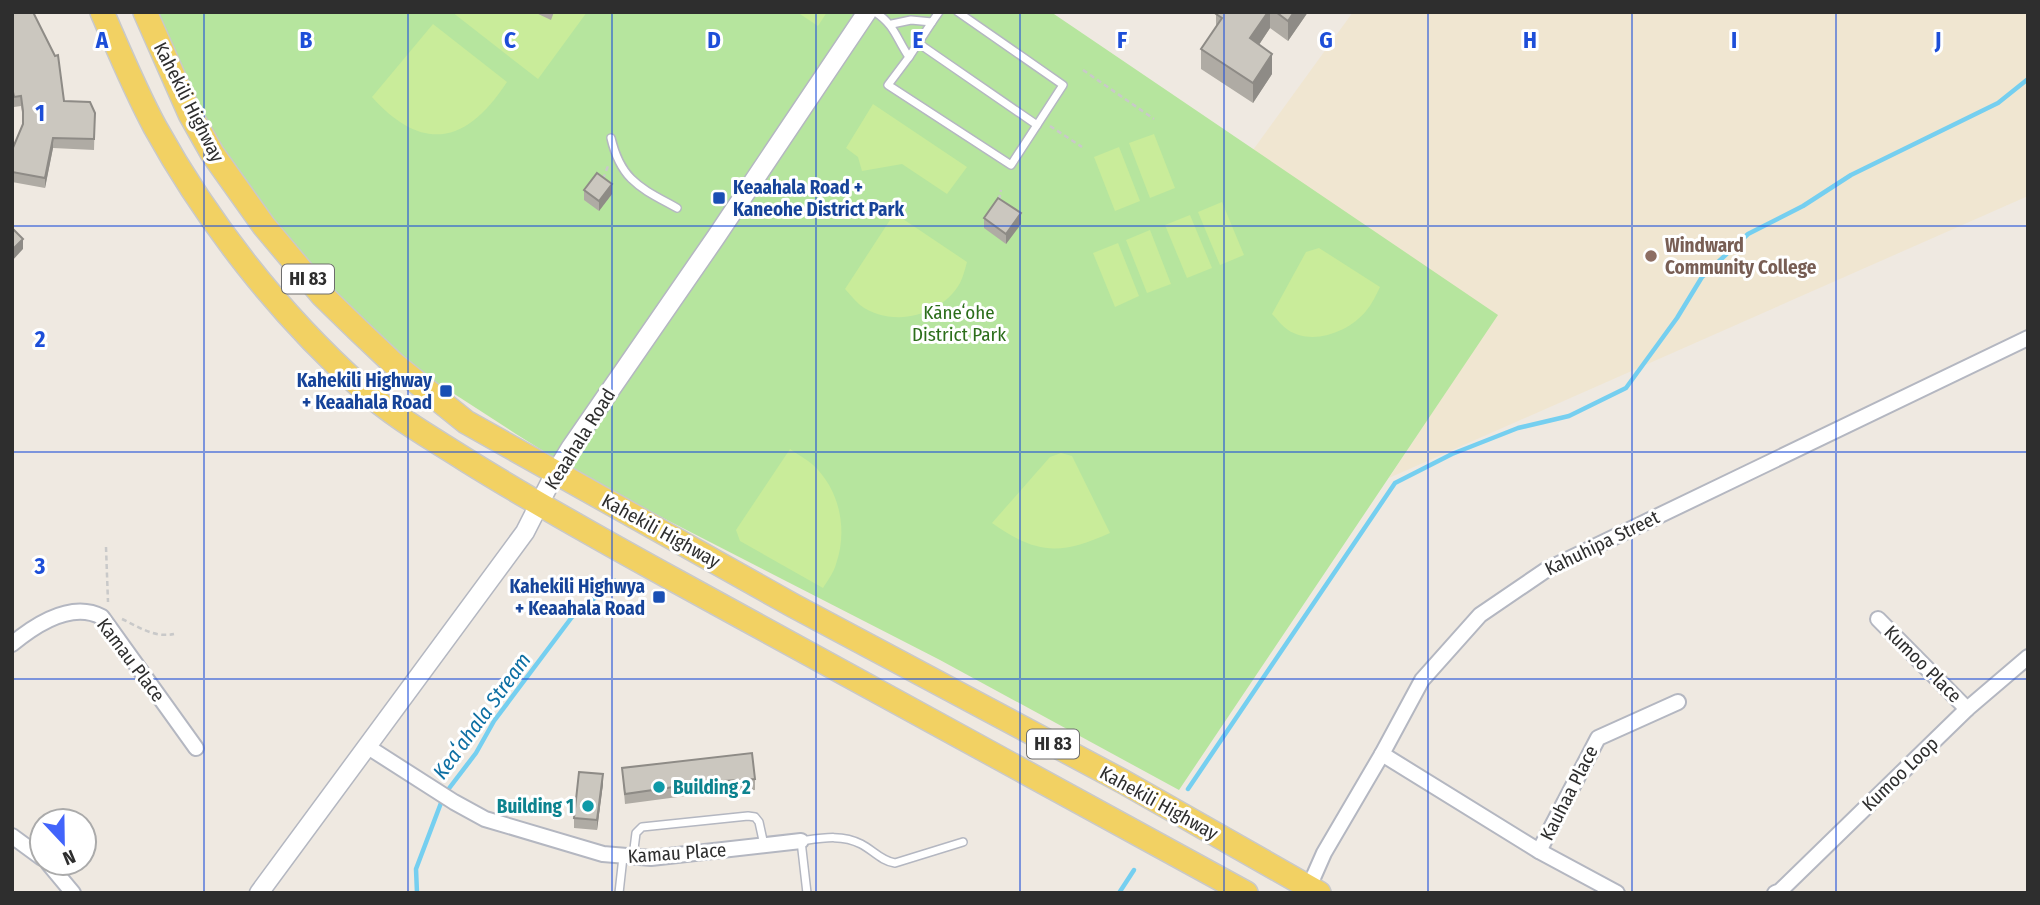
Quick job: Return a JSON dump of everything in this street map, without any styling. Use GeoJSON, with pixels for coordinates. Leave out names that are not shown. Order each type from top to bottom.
{"type":"FeatureCollection","features":[{"type":"Feature","properties":{"kind":"main road","name":"Kahekili Highway"},"geometry":{"type":"LineString","coordinates":[[102,12],[138,93],[176,163],[221,230],[285,309],[331,359],[389,411],[418,432],[540,506],[1246,893]]}},
{"type":"Feature","properties":{"kind":"main road","name":"Kahekili Highway"},"geometry":{"type":"LineString","coordinates":[[145,12],[190,114],[212,153],[292,262],[358,330],[466,422],[794,606],[1122,781],[1311,891]]}},
{"type":"Feature","properties":{"kind":"street","name":"Keaahala Road"},"geometry":{"type":"LineString","coordinates":[[258,893],[525,532],[555,472],[867,12]]}},
{"type":"Feature","properties":{"kind":"street","name":"Kahuhipa Street"},"geometry":{"type":"LineString","coordinates":[[1311,891],[1324,853],[1422,680],[1480,615],[1546,570],[2028,338]]}},
{"type":"Feature","properties":{"kind":"street","name":"Kamau Place"},"geometry":{"type":"LineString","coordinates":[[12,644],[50,619],[80,611],[105,615],[107,622],[196,748]]}},
{"type":"Feature","properties":{"kind":"street","name":"Kumoo Place"},"geometry":{"type":"LineString","coordinates":[[1878,619],[1967,709]]}},
{"type":"Feature","properties":{"kind":"street","name":"Kumoo Loop"},"geometry":{"type":"LineString","coordinates":[[1774,893],[1780,891],[1967,709],[2028,657]]}},
{"type":"Feature","properties":{"kind":"street","name":"Kauhaa Place"},"geometry":{"type":"LineString","coordinates":[[1539,851],[1598,738],[1678,702]]}},
{"type":"Feature","properties":{"kind":"street","name":"Kamau Place"},"geometry":{"type":"LineString","coordinates":[[368,747],[454,802],[495,823],[603,854],[651,858],[801,841]]}},
{"type":"Feature","properties":{"kind":"street"},"geometry":{"type":"LineString","coordinates":[[1382,754],[1539,851],[1617,893]]}},
{"type":"Feature","properties":{"kind":"street"},"geometry":{"type":"LineString","coordinates":[[12,836],[28,848]]}},
{"type":"Feature","properties":{"kind":"street"},"geometry":{"type":"LineString","coordinates":[[60,877],[74,893]]}},
{"type":"Feature","properties":{"kind":"lane"},"geometry":{"type":"LineString","coordinates":[[875,12],[892,24],[896,38],[909,57]]}},
{"type":"Feature","properties":{"kind":"lane"},"geometry":{"type":"LineString","coordinates":[[939,12],[888,85],[1011,165],[1063,85],[958,12]]}},
{"type":"Feature","properties":{"kind":"lane"},"geometry":{"type":"LineString","coordinates":[[892,24],[911,20],[932,22]]}},
{"type":"Feature","properties":{"kind":"lane"},"geometry":{"type":"LineString","coordinates":[[918,43],[1037,125]]}},
{"type":"Feature","properties":{"kind":"lane"},"geometry":{"type":"LineString","coordinates":[[611,138],[615,157],[624,173],[641,189],[677,208]]}},
{"type":"Feature","properties":{"kind":"lane"},"geometry":{"type":"LineString","coordinates":[[619,893],[636,834],[642,827],[755,817],[760,822],[764,845]]}},
{"type":"Feature","properties":{"kind":"lane"},"geometry":{"type":"LineString","coordinates":[[807,893],[801,841],[834,837],[851,839],[884,860],[895,863],[963,842]]}},
{"type":"Feature","properties":{"kind":"path"},"geometry":{"type":"LineString","coordinates":[[1083,70],[1154,119]]}},
{"type":"Feature","properties":{"kind":"path"},"geometry":{"type":"LineString","coordinates":[[1047,123],[1082,147]]}},
{"type":"Feature","properties":{"kind":"path"},"geometry":{"type":"LineString","coordinates":[[599,185],[607,174],[609,162],[615,157]]}},
{"type":"Feature","properties":{"kind":"path"},"geometry":{"type":"LineString","coordinates":[[998,203],[1001,190]]}},
{"type":"Feature","properties":{"kind":"path"},"geometry":{"type":"LineString","coordinates":[[106,547],[105,615],[152,634],[174,634]]}},
{"type":"Feature","properties":{"kind":"shaded area","name":"Windward Community College"},"geometry":{"type":"Polygon","coordinates":[[[1353,12],[2028,12],[2028,196],[1389,478],[1497,315],[1253,150],[1353,12]]]}},
{"type":"Feature","properties":{"kind":"green space","name":"Kāneʻohe District Park"},"geometry":{"type":"Polygon","coordinates":[[[154,12],[1051,12],[1498,315],[1179,790],[940,660],[593,482],[425,375],[334,299],[211,138],[154,12]]]}},
{"type":"Feature","properties":{"kind":"green space"},"geometry":{"type":"Polygon","coordinates":[[[452,12],[587,12],[538,79],[452,12]]]}},
{"type":"Feature","properties":{"kind":"green space"},"geometry":{"type":"Polygon","coordinates":[[[797,12],[827,12],[818,26],[797,12]]]}},
{"type":"Feature","properties":{"kind":"green space"},"geometry":{"type":"Polygon","coordinates":[[[433,24],[507,82],[477,118],[444,134],[427,134],[410,128],[372,97],[433,24]]]}},
{"type":"Feature","properties":{"kind":"green space"},"geometry":{"type":"Polygon","coordinates":[[[873,104],[967,167],[947,194],[902,164],[862,171],[858,157],[846,148],[873,104]]]}},
{"type":"Feature","properties":{"kind":"green space"},"geometry":{"type":"Polygon","coordinates":[[[1154,134],[1175,188],[1150,198],[1129,143],[1154,134]]]}},
{"type":"Feature","properties":{"kind":"green space"},"geometry":{"type":"Polygon","coordinates":[[[1119,147],[1140,201],[1115,211],[1094,157],[1119,147]]]}},
{"type":"Feature","properties":{"kind":"green space"},"geometry":{"type":"Polygon","coordinates":[[[1222,202],[1244,255],[1220,265],[1198,212],[1222,202]]]}},
{"type":"Feature","properties":{"kind":"green space"},"geometry":{"type":"Polygon","coordinates":[[[1190,215],[1212,268],[1187,278],[1165,225],[1190,215]]]}},
{"type":"Feature","properties":{"kind":"green space"},"geometry":{"type":"Polygon","coordinates":[[[900,217],[967,262],[960,283],[952,295],[928,311],[900,317],[872,312],[860,305],[845,289],[890,220],[900,217]]]}},
{"type":"Feature","properties":{"kind":"green space"},"geometry":{"type":"Polygon","coordinates":[[[1150,230],[1171,284],[1147,293],[1126,240],[1150,230]]]}},
{"type":"Feature","properties":{"kind":"green space"},"geometry":{"type":"Polygon","coordinates":[[[1118,243],[1139,296],[1115,307],[1093,253],[1118,243]]]}},
{"type":"Feature","properties":{"kind":"green space"},"geometry":{"type":"Polygon","coordinates":[[[1319,248],[1380,287],[1359,319],[1330,334],[1308,337],[1288,330],[1272,314],[1306,252],[1319,248]]]}},
{"type":"Feature","properties":{"kind":"green space"},"geometry":{"type":"Polygon","coordinates":[[[790,449],[822,474],[839,511],[840,551],[834,570],[823,588],[740,541],[736,530],[790,449]]]}},
{"type":"Feature","properties":{"kind":"green space"},"geometry":{"type":"Polygon","coordinates":[[[1061,453],[1072,456],[1110,533],[1077,545],[1050,548],[1023,541],[992,523],[1050,457],[1061,453]]]}},
{"type":"Feature","properties":{"kind":"building"},"geometry":{"type":"Polygon","coordinates":[[[12,12],[33,12],[55,56],[58,55],[64,101],[90,102],[95,113],[94,139],[53,138],[45,178],[12,172],[12,150],[23,124],[23,111],[21,96],[14,97],[12,87],[12,12]]]}},
{"type":"Feature","properties":{"kind":"building"},"geometry":{"type":"Polygon","coordinates":[[[1217,12],[1268,12],[1250,38],[1272,54],[1253,83],[1201,49],[1222,18],[1217,12]]]}},
{"type":"Feature","properties":{"kind":"building"},"geometry":{"type":"Polygon","coordinates":[[[1276,12],[1294,12],[1288,21],[1276,12]]]}},
{"type":"Feature","properties":{"kind":"building"},"geometry":{"type":"Polygon","coordinates":[[[597,173],[612,184],[599,201],[584,190],[597,173]]]}},
{"type":"Feature","properties":{"kind":"building"},"geometry":{"type":"Polygon","coordinates":[[[998,198],[1021,213],[1006,234],[984,218],[998,198]]]}},
{"type":"Feature","properties":{"kind":"building"},"geometry":{"type":"Polygon","coordinates":[[[12,228],[23,239],[12,250],[12,228]]]}},
{"type":"Feature","properties":{"kind":"building"},"geometry":{"type":"Polygon","coordinates":[[[752,753],[755,779],[708,782],[625,794],[622,768],[752,753]]]}},
{"type":"Feature","properties":{"kind":"building","name":"Building 1"},"geometry":{"type":"Polygon","coordinates":[[[579,772],[603,774],[597,820],[574,818],[579,772]]]}},
{"type":"Feature","properties":{"kind":"waterway"},"geometry":{"type":"LineString","coordinates":[[1188,789],[1395,483],[1452,454],[1518,428],[1569,416],[1626,388],[1677,318],[1702,277],[1748,234],[1803,206],[1851,175],[1998,103],[2028,79]]}},
{"type":"Feature","properties":{"kind":"waterway","name":"Keaʻahala Stream"},"geometry":{"type":"LineString","coordinates":[[417,893],[416,869],[444,795],[476,753],[494,721],[572,617],[615,581]]}},
{"type":"Feature","properties":{"kind":"waterway"},"geometry":{"type":"LineString","coordinates":[[1119,893],[1134,870]]}},
{"type":"Feature","properties":{"kind":"place","name":"Keaahala Road + Kaneohe District Park"},"geometry":{"type":"Point","coordinates":[719,198]}},
{"type":"Feature","properties":{"kind":"place","name":"Windward Community College"},"geometry":{"type":"Point","coordinates":[1651,256]}},
{"type":"Feature","properties":{"kind":"place","name":"Kahekili Highway + Keaahala Road"},"geometry":{"type":"Point","coordinates":[446,391]}},
{"type":"Feature","properties":{"kind":"place","name":"Kahekili Highwya + Keaahala Road"},"geometry":{"type":"Point","coordinates":[659,597]}},
{"type":"Feature","properties":{"kind":"place","name":"Building 2"},"geometry":{"type":"Point","coordinates":[659,787]}},
{"type":"Feature","properties":{"kind":"place","name":"Building 1"},"geometry":{"type":"Point","coordinates":[588,806]}}]}
